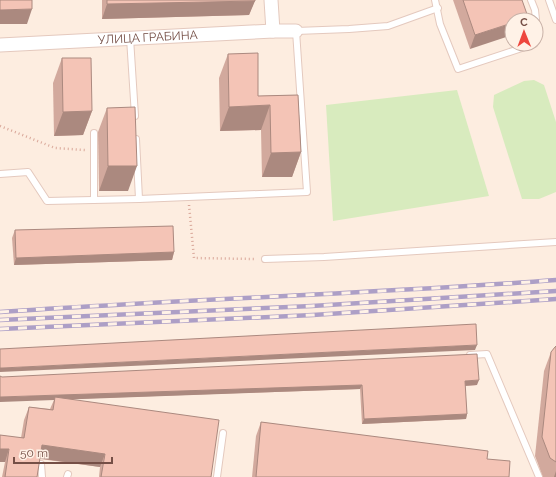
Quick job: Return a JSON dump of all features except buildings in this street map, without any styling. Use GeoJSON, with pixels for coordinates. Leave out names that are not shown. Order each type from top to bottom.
{"type":"FeatureCollection","features":[{"type":"Feature","properties":{"kind":"street"},"geometry":{"type":"LineString","coordinates":[[272,0],[273,31]]}},
{"type":"Feature","properties":{"kind":"street","name":"УЛИЦА ГРАБИНА"},"geometry":{"type":"LineString","coordinates":[[0,45],[296,31]]}},
{"type":"Feature","properties":{"kind":"lane"},"geometry":{"type":"LineString","coordinates":[[435,0],[438,8],[440,24],[458,69],[510,52]]}},
{"type":"Feature","properties":{"kind":"lane"},"geometry":{"type":"LineString","coordinates":[[531,0],[535,12]]}},
{"type":"Feature","properties":{"kind":"lane"},"geometry":{"type":"LineString","coordinates":[[548,0],[556,20]]}},
{"type":"Feature","properties":{"kind":"lane"},"geometry":{"type":"LineString","coordinates":[[0,174],[28,172],[46,201],[139,199],[307,192],[296,31],[388,26],[438,8]]}},
{"type":"Feature","properties":{"kind":"lane"},"geometry":{"type":"LineString","coordinates":[[130,38],[135,120]]}},
{"type":"Feature","properties":{"kind":"lane"},"geometry":{"type":"LineString","coordinates":[[94,133],[94,200]]}},
{"type":"Feature","properties":{"kind":"lane"},"geometry":{"type":"LineString","coordinates":[[136,134],[139,199]]}},
{"type":"Feature","properties":{"kind":"lane"},"geometry":{"type":"LineString","coordinates":[[265,259],[324,257],[556,242]]}},
{"type":"Feature","properties":{"kind":"lane"},"geometry":{"type":"LineString","coordinates":[[464,355],[488,354],[539,477]]}},
{"type":"Feature","properties":{"kind":"lane"},"geometry":{"type":"LineString","coordinates":[[217,477],[223,433]]}},
{"type":"Feature","properties":{"kind":"lane"},"geometry":{"type":"LineString","coordinates":[[41,464],[42,477]]}},
{"type":"Feature","properties":{"kind":"path"},"geometry":{"type":"LineString","coordinates":[[0,126],[55,148],[94,151]]}},
{"type":"Feature","properties":{"kind":"path"},"geometry":{"type":"LineString","coordinates":[[189,197],[194,258],[265,259]]}},
{"type":"Feature","properties":{"kind":"green space"},"geometry":{"type":"Polygon","coordinates":[[[534,80],[544,85],[556,122],[556,192],[539,199],[522,199],[493,107],[494,95],[524,81],[534,80]]]}},
{"type":"Feature","properties":{"kind":"green space"},"geometry":{"type":"Polygon","coordinates":[[[457,90],[489,196],[333,221],[326,105],[457,90]]]}},
{"type":"Feature","properties":{"kind":"railway"},"geometry":{"type":"LineString","coordinates":[[0,312],[556,280]]}},
{"type":"Feature","properties":{"kind":"railway"},"geometry":{"type":"LineString","coordinates":[[0,320],[312,306],[556,291]]}},
{"type":"Feature","properties":{"kind":"railway"},"geometry":{"type":"LineString","coordinates":[[0,329],[313,315],[556,299]]}}]}
